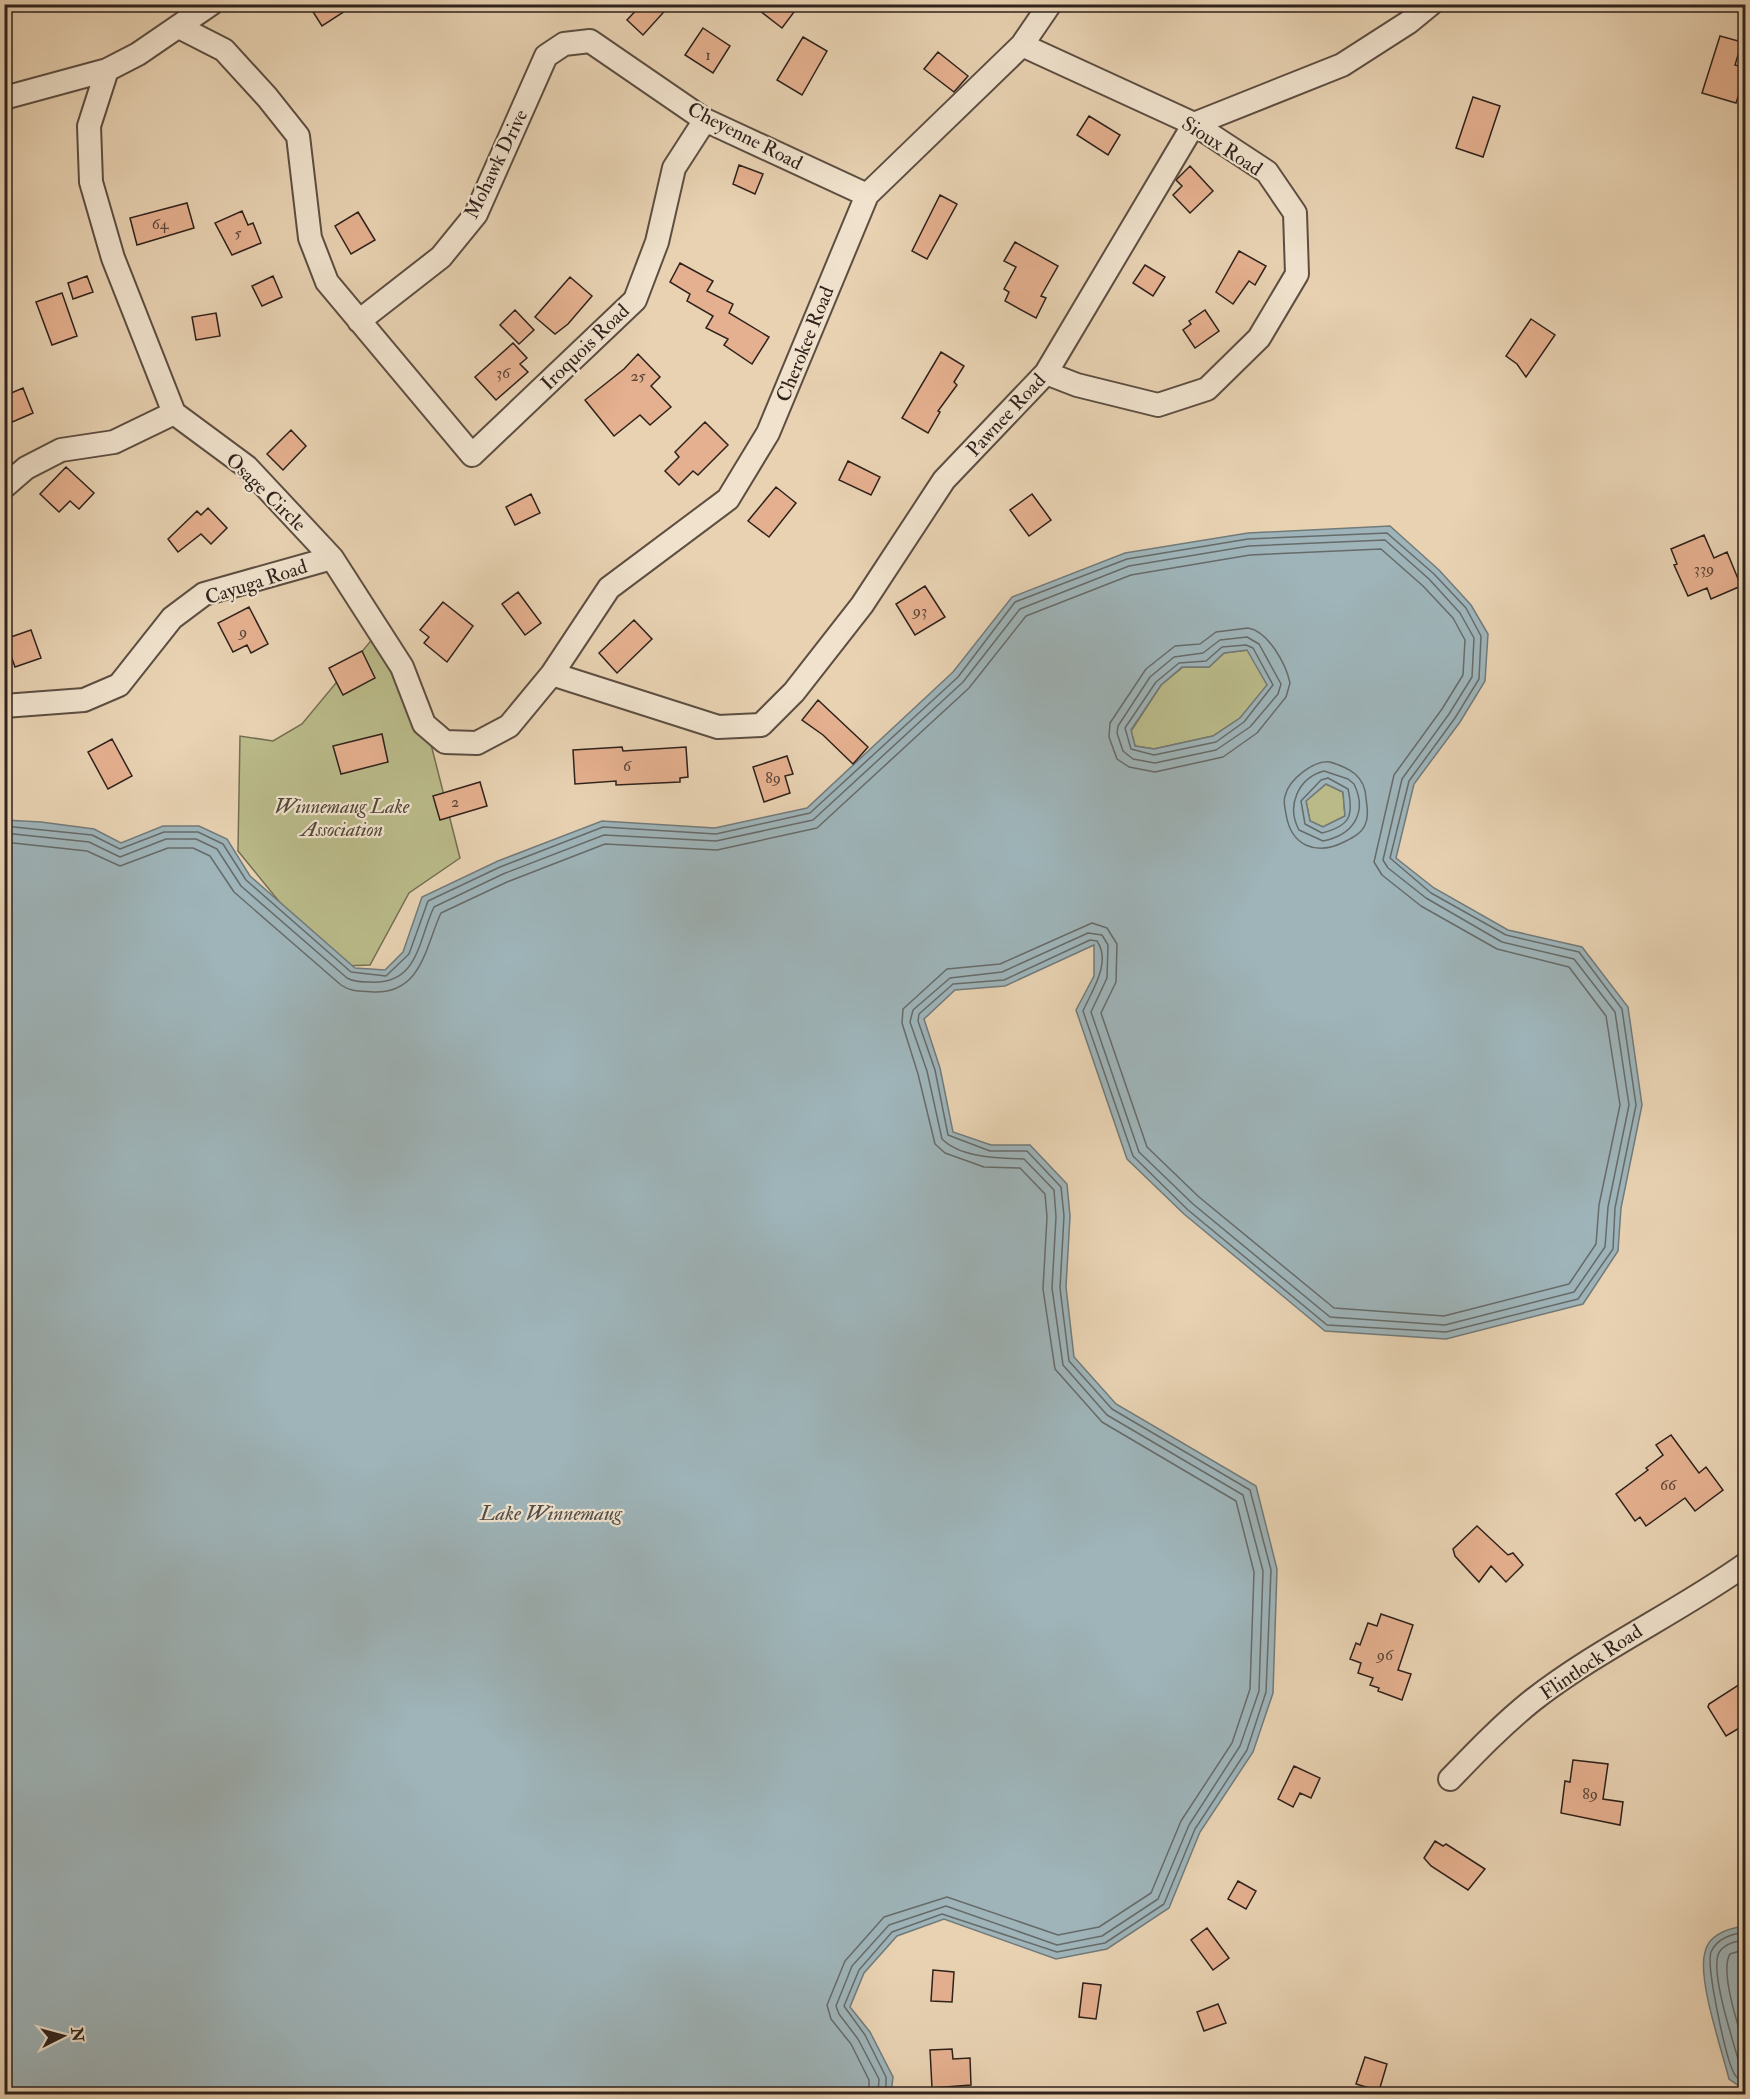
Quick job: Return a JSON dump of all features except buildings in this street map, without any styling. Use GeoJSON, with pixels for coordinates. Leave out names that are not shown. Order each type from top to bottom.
{"type":"FeatureCollection","features":[{"type":"Feature","properties":{"kind":"street"},"geometry":{"type":"LineString","coordinates":[[4,98],[107,69],[138,54],[211,4]]}},
{"type":"Feature","properties":{"kind":"street","name":"Cherokee Road"},"geometry":{"type":"LineString","coordinates":[[552,674],[609,588],[728,500],[768,433],[867,195],[1022,45],[1050,4]]}},
{"type":"Feature","properties":{"kind":"street"},"geometry":{"type":"LineString","coordinates":[[1194,124],[1342,65],[1409,22],[1431,4]]}},
{"type":"Feature","properties":{"kind":"street"},"geometry":{"type":"LineString","coordinates":[[179,27],[224,50],[267,97],[298,136],[310,238],[327,282],[359,321]]}},
{"type":"Feature","properties":{"kind":"street","name":"Cheyenne Road"},"geometry":{"type":"LineString","coordinates":[[564,44],[590,41],[705,120],[867,195]]}},
{"type":"Feature","properties":{"kind":"street","name":"Mohawk Drive"},"geometry":{"type":"LineString","coordinates":[[359,321],[441,257],[476,214],[546,56],[564,44]]}},
{"type":"Feature","properties":{"kind":"street","name":"Sioux Road"},"geometry":{"type":"LineString","coordinates":[[1022,45],[1194,124],[1267,172],[1295,213],[1297,274],[1259,338],[1207,389],[1158,405],[1077,385],[1046,373]]}},
{"type":"Feature","properties":{"kind":"street"},"geometry":{"type":"LineString","coordinates":[[4,487],[26,468],[61,450],[114,442],[174,413],[113,258],[91,182],[89,126],[107,69]]}},
{"type":"Feature","properties":{"kind":"street","name":"Iroquois Road"},"geometry":{"type":"LineString","coordinates":[[359,321],[472,455],[635,300],[657,242],[674,168],[705,120]]}},
{"type":"Feature","properties":{"kind":"street","name":"Pawnee Road"},"geometry":{"type":"LineString","coordinates":[[552,674],[718,727],[761,725],[794,692],[862,605],[944,480],[1046,373],[1194,124]]}},
{"type":"Feature","properties":{"kind":"street","name":"Osage Circle"},"geometry":{"type":"LineString","coordinates":[[174,413],[247,467],[332,558],[402,667],[424,724],[446,742],[477,743],[509,726],[552,674]]}},
{"type":"Feature","properties":{"kind":"street","name":"Cayuga Road"},"geometry":{"type":"LineString","coordinates":[[4,706],[84,700],[119,685],[172,618],[204,594],[332,558]]}},
{"type":"Feature","properties":{"kind":"street","name":"Flintlock Road"},"geometry":{"type":"LineString","coordinates":[[1450,1779],[1490,1738],[1534,1700],[1630,1635],[1746,1564]]}},
{"type":"Feature","properties":{"kind":"green space","name":"Winnemaug Lake Association"},"geometry":{"type":"Polygon","coordinates":[[[374,637],[413,674],[460,858],[409,893],[370,965],[342,966],[286,910],[238,851],[240,736],[273,741],[302,724],[374,637]]]}},
{"type":"Feature","properties":{"kind":"green space"},"geometry":{"type":"Polygon","coordinates":[[[1248,650],[1268,685],[1240,718],[1213,736],[1154,749],[1135,746],[1131,731],[1161,685],[1183,667],[1209,667],[1224,653],[1248,650]]]}},
{"type":"Feature","properties":{"kind":"green space"},"geometry":{"type":"Polygon","coordinates":[[[1326,784],[1343,792],[1345,816],[1323,827],[1310,821],[1306,801],[1326,784]]]}},
{"type":"Feature","properties":{"kind":"water","name":"Lake Winnemaug"},"geometry":{"type":"Polygon","coordinates":[[[1390,526],[1439,570],[1471,605],[1488,634],[1485,681],[1460,722],[1414,784],[1396,858],[1434,888],[1508,930],[1582,947],[1628,1007],[1642,1105],[1621,1208],[1618,1251],[1583,1304],[1446,1339],[1325,1331],[1184,1214],[1127,1159],[1076,1010],[1094,976],[1094,945],[1005,986],[955,990],[924,1019],[940,1068],[953,1132],[991,1145],[1030,1145],[1067,1184],[1070,1216],[1066,1287],[1074,1357],[1116,1404],[1256,1486],[1277,1569],[1273,1693],[1253,1752],[1200,1832],[1169,1908],[1107,1949],[1056,1959],[944,1919],[897,1936],[864,1973],[850,2007],[870,2032],[893,2077],[891,2094],[5,2094],[5,820],[94,829],[121,843],[163,826],[199,826],[227,839],[250,876],[355,968],[385,970],[403,952],[422,897],[498,861],[602,821],[715,828],[807,808],[953,672],[1012,597],[1125,553],[1248,533],[1390,526]],[[1247,650],[1224,653],[1209,667],[1182,667],[1161,685],[1131,730],[1135,746],[1154,749],[1213,736],[1240,718],[1267,685],[1247,650]],[[1326,784],[1306,801],[1310,821],[1323,827],[1345,816],[1343,792],[1326,784]]]}},
{"type":"Feature","properties":{"kind":"water"},"geometry":{"type":"Polygon","coordinates":[[[1746,1926],[1745,2090],[1729,2079],[1707,1996],[1703,1964],[1707,1946],[1715,1936],[1733,1928],[1746,1926]]]}}]}
